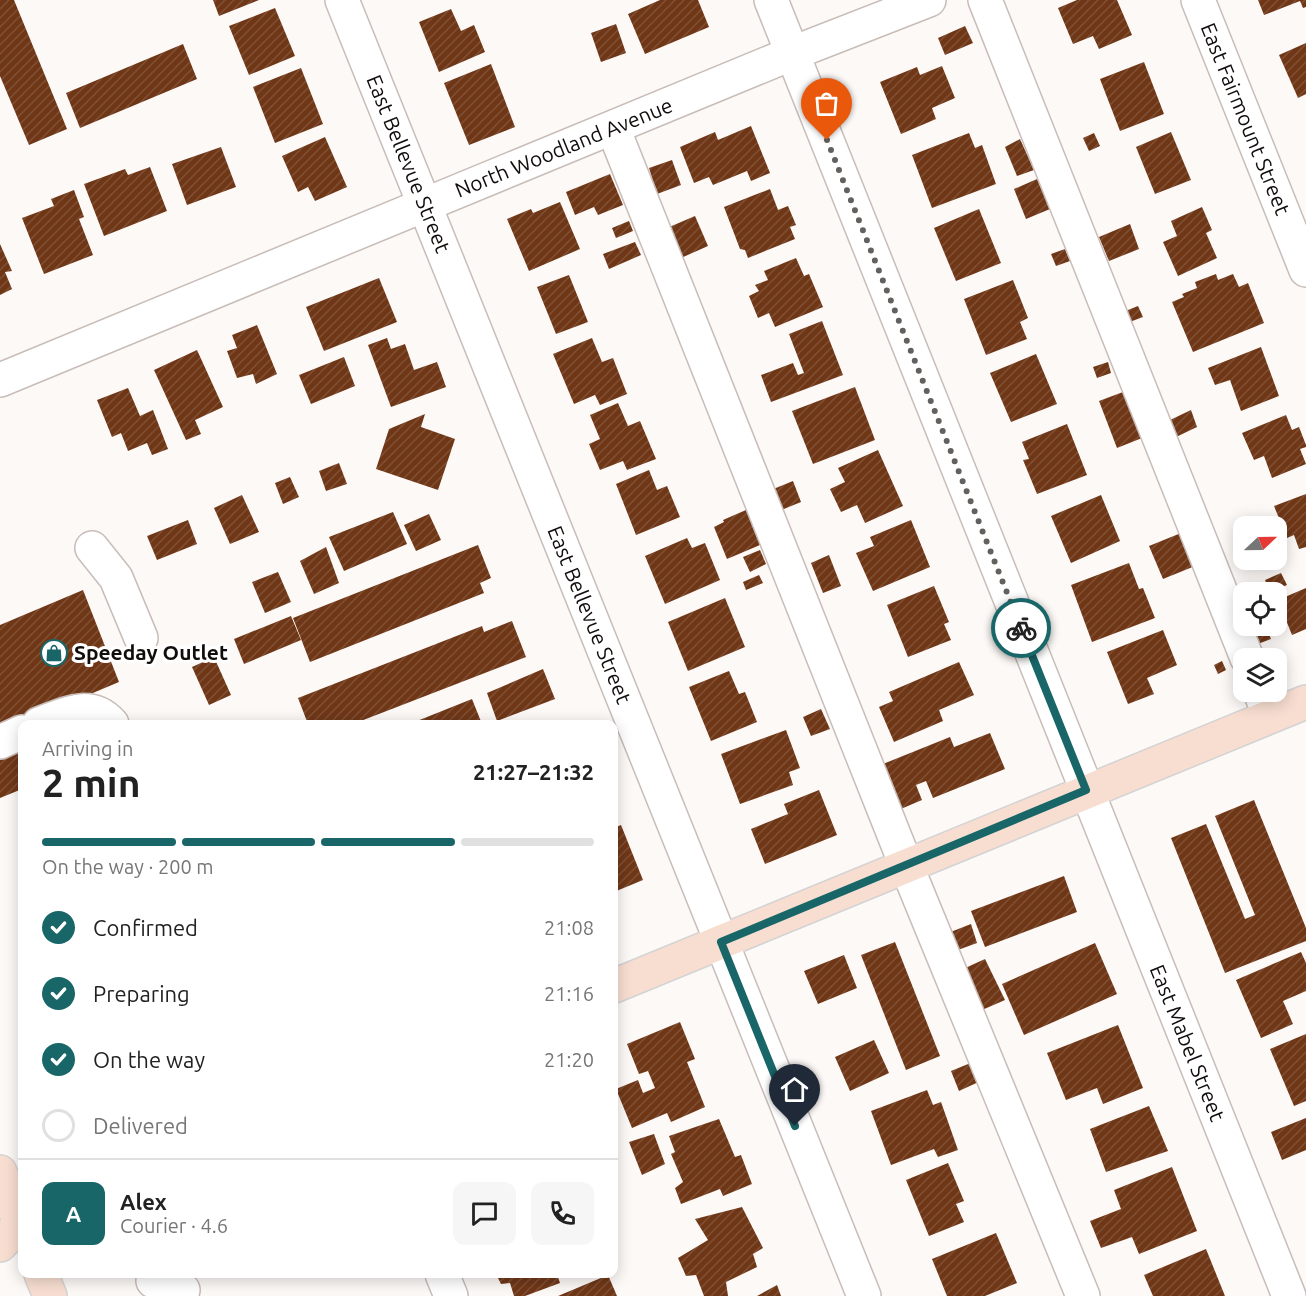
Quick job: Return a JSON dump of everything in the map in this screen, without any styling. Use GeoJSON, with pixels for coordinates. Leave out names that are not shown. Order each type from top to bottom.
{"type":"FeatureCollection","features":[{"type":"Feature","properties":{"kind":"main road"},"geometry":{"type":"LineString","coordinates":[[618,984],[1086,790],[1265,704],[1306,702]]}},
{"type":"Feature","properties":{"kind":"main road"},"geometry":{"type":"LineString","coordinates":[[0,1172],[13,1229]]}},
{"type":"Feature","properties":{"kind":"main road"},"geometry":{"type":"LineString","coordinates":[[43,1278],[50,1296]]}},
{"type":"Feature","properties":{"kind":"street","name":"East Bellevue Street"},"geometry":{"type":"LineString","coordinates":[[342,0],[864,1296]]}},
{"type":"Feature","properties":{"kind":"street","name":"East Mabel Street"},"geometry":{"type":"LineString","coordinates":[[771,0],[1288,1296]]}},
{"type":"Feature","properties":{"kind":"street","name":"North Woodland Avenue"},"geometry":{"type":"LineString","coordinates":[[0,380],[793,53],[929,0]]}},
{"type":"Feature","properties":{"kind":"street"},"geometry":{"type":"LineString","coordinates":[[985,0],[1243,648]]}},
{"type":"Feature","properties":{"kind":"street","name":"East Fairmount Street"},"geometry":{"type":"LineString","coordinates":[[1198,0],[1306,270]]}},
{"type":"Feature","properties":{"kind":"street"},"geometry":{"type":"LineString","coordinates":[[613,129],[906,865],[1083,1296]]}},
{"type":"Feature","properties":{"kind":"street"},"geometry":{"type":"LineString","coordinates":[[92,548],[116,578],[141,638]]}},
{"type":"Feature","properties":{"kind":"street"},"geometry":{"type":"LineString","coordinates":[[51,720],[80,710],[93,712],[108,720]]}},
{"type":"Feature","properties":{"kind":"street"},"geometry":{"type":"LineString","coordinates":[[0,742],[18,734]]}},
{"type":"Feature","properties":{"kind":"street"},"geometry":{"type":"LineString","coordinates":[[444,1278],[451,1296]]}},
{"type":"Feature","properties":{"kind":"building"},"geometry":{"type":"Polygon","coordinates":[[[0,0],[14,0],[67,129],[29,145],[0,76],[0,0]]]}},
{"type":"Feature","properties":{"kind":"building"},"geometry":{"type":"Polygon","coordinates":[[[213,0],[259,0],[219,16],[213,0]]]}},
{"type":"Feature","properties":{"kind":"building"},"geometry":{"type":"Polygon","coordinates":[[[660,0],[698,0],[709,27],[645,54],[628,14],[660,0]]]}},
{"type":"Feature","properties":{"kind":"building"},"geometry":{"type":"Polygon","coordinates":[[[1077,0],[1117,0],[1132,35],[1099,49],[1093,36],[1073,44],[1058,8],[1077,0]]]}},
{"type":"Feature","properties":{"kind":"building"},"geometry":{"type":"Polygon","coordinates":[[[1258,0],[1306,0],[1306,7],[1303,8],[1300,1],[1264,15],[1258,0]]]}},
{"type":"Feature","properties":{"kind":"building"},"geometry":{"type":"Polygon","coordinates":[[[275,8],[295,56],[249,75],[229,26],[275,8]]]}},
{"type":"Feature","properties":{"kind":"building"},"geometry":{"type":"Polygon","coordinates":[[[451,9],[461,31],[474,25],[485,52],[439,72],[419,22],[451,9]]]}},
{"type":"Feature","properties":{"kind":"building"},"geometry":{"type":"Polygon","coordinates":[[[616,24],[626,53],[601,62],[591,33],[616,24]]]}},
{"type":"Feature","properties":{"kind":"building"},"geometry":{"type":"Polygon","coordinates":[[[965,26],[973,43],[945,55],[938,38],[965,26]]]}},
{"type":"Feature","properties":{"kind":"building"},"geometry":{"type":"Polygon","coordinates":[[[1306,43],[1306,94],[1298,98],[1279,55],[1306,43]]]}},
{"type":"Feature","properties":{"kind":"building"},"geometry":{"type":"Polygon","coordinates":[[[183,44],[197,79],[80,128],[66,93],[183,44]]]}},
{"type":"Feature","properties":{"kind":"building"},"geometry":{"type":"Polygon","coordinates":[[[1144,62],[1164,114],[1120,131],[1100,79],[1144,62]]]}},
{"type":"Feature","properties":{"kind":"building"},"geometry":{"type":"Polygon","coordinates":[[[491,64],[515,127],[469,145],[444,83],[491,64]]]}},
{"type":"Feature","properties":{"kind":"building"},"geometry":{"type":"Polygon","coordinates":[[[942,66],[955,98],[932,108],[936,119],[901,134],[880,82],[917,67],[920,75],[942,66]]]}},
{"type":"Feature","properties":{"kind":"building"},"geometry":{"type":"Polygon","coordinates":[[[301,68],[323,124],[275,143],[253,87],[301,68]]]}},
{"type":"Feature","properties":{"kind":"building"},"geometry":{"type":"Polygon","coordinates":[[[751,126],[770,173],[751,181],[747,171],[713,185],[709,177],[694,183],[680,147],[715,132],[718,140],[751,126]]]}},
{"type":"Feature","properties":{"kind":"building"},"geometry":{"type":"Polygon","coordinates":[[[1171,132],[1191,180],[1155,194],[1136,147],[1171,132]]]}},
{"type":"Feature","properties":{"kind":"building"},"geometry":{"type":"Polygon","coordinates":[[[969,133],[975,148],[982,145],[996,184],[932,208],[912,155],[969,133]]]}},
{"type":"Feature","properties":{"kind":"building"},"geometry":{"type":"Polygon","coordinates":[[[1094,133],[1100,146],[1089,151],[1083,138],[1094,133]]]}},
{"type":"Feature","properties":{"kind":"building"},"geometry":{"type":"Polygon","coordinates":[[[325,137],[347,187],[315,201],[308,187],[298,192],[282,156],[325,137]]]}},
{"type":"Feature","properties":{"kind":"building"},"geometry":{"type":"Polygon","coordinates":[[[1020,139],[1034,170],[1017,176],[1005,147],[1020,139]]]}},
{"type":"Feature","properties":{"kind":"building"},"geometry":{"type":"Polygon","coordinates":[[[221,147],[236,187],[187,205],[172,164],[221,147]]]}},
{"type":"Feature","properties":{"kind":"building"},"geometry":{"type":"Polygon","coordinates":[[[672,160],[681,185],[657,194],[649,168],[672,160]]]}},
{"type":"Feature","properties":{"kind":"building"},"geometry":{"type":"Polygon","coordinates":[[[150,167],[167,211],[104,236],[84,184],[125,169],[128,175],[150,167]]]}},
{"type":"Feature","properties":{"kind":"building"},"geometry":{"type":"Polygon","coordinates":[[[610,174],[623,205],[598,215],[594,207],[575,215],[566,192],[610,174]]]}},
{"type":"Feature","properties":{"kind":"building"},"geometry":{"type":"Polygon","coordinates":[[[1037,179],[1050,209],[1026,219],[1014,189],[1037,179]]]}},
{"type":"Feature","properties":{"kind":"building"},"geometry":{"type":"Polygon","coordinates":[[[770,189],[778,210],[788,206],[796,225],[790,227],[795,239],[748,258],[745,250],[740,249],[724,207],[770,189]]]}},
{"type":"Feature","properties":{"kind":"building"},"geometry":{"type":"Polygon","coordinates":[[[74,190],[84,217],[79,219],[93,255],[44,274],[22,218],[54,206],[51,199],[74,190]]]}},
{"type":"Feature","properties":{"kind":"building"},"geometry":{"type":"Polygon","coordinates":[[[560,202],[580,249],[529,271],[507,219],[531,209],[533,213],[560,202]]]}},
{"type":"Feature","properties":{"kind":"building"},"geometry":{"type":"Polygon","coordinates":[[[1202,207],[1212,230],[1206,233],[1217,258],[1178,276],[1163,242],[1177,236],[1171,221],[1202,207]]]}},
{"type":"Feature","properties":{"kind":"building"},"geometry":{"type":"Polygon","coordinates":[[[979,209],[1001,263],[956,281],[934,228],[979,209]]]}},
{"type":"Feature","properties":{"kind":"building"},"geometry":{"type":"Polygon","coordinates":[[[695,216],[708,246],[681,258],[667,228],[695,216]]]}},
{"type":"Feature","properties":{"kind":"building"},"geometry":{"type":"Polygon","coordinates":[[[629,221],[633,231],[616,238],[612,228],[629,221]]]}},
{"type":"Feature","properties":{"kind":"building"},"geometry":{"type":"Polygon","coordinates":[[[1130,224],[1139,249],[1109,261],[1099,237],[1130,224]]]}},
{"type":"Feature","properties":{"kind":"building"},"geometry":{"type":"Polygon","coordinates":[[[635,242],[641,255],[609,269],[603,254],[635,242]]]}},
{"type":"Feature","properties":{"kind":"building"},"geometry":{"type":"Polygon","coordinates":[[[0,244],[12,271],[5,272],[12,289],[0,295],[0,244]]]}},
{"type":"Feature","properties":{"kind":"building"},"geometry":{"type":"Polygon","coordinates":[[[1065,249],[1070,261],[1056,266],[1051,254],[1065,249]]]}},
{"type":"Feature","properties":{"kind":"building"},"geometry":{"type":"Polygon","coordinates":[[[796,258],[804,276],[809,274],[823,307],[775,327],[769,313],[758,318],[749,296],[759,291],[755,285],[768,280],[764,271],[796,258]]]}},
{"type":"Feature","properties":{"kind":"building"},"geometry":{"type":"Polygon","coordinates":[[[1216,274],[1218,280],[1233,274],[1239,287],[1248,283],[1264,323],[1193,352],[1172,302],[1184,297],[1182,294],[1197,288],[1195,282],[1216,274]]]}},
{"type":"Feature","properties":{"kind":"building"},"geometry":{"type":"Polygon","coordinates":[[[569,275],[588,322],[556,334],[537,287],[569,275]]]}},
{"type":"Feature","properties":{"kind":"building"},"geometry":{"type":"Polygon","coordinates":[[[379,278],[397,322],[324,351],[306,307],[379,278]]]}},
{"type":"Feature","properties":{"kind":"building"},"geometry":{"type":"Polygon","coordinates":[[[1013,280],[1028,318],[1020,322],[1027,339],[986,355],[964,299],[1013,280]]]}},
{"type":"Feature","properties":{"kind":"building"},"geometry":{"type":"Polygon","coordinates":[[[1138,306],[1143,317],[1127,323],[1123,312],[1138,306]]]}},
{"type":"Feature","properties":{"kind":"building"},"geometry":{"type":"Polygon","coordinates":[[[822,321],[843,375],[771,402],[761,375],[793,363],[798,375],[804,373],[789,334],[822,321]]]}},
{"type":"Feature","properties":{"kind":"building"},"geometry":{"type":"Polygon","coordinates":[[[257,325],[277,374],[256,384],[253,374],[237,378],[227,351],[237,348],[232,335],[257,325]]]}},
{"type":"Feature","properties":{"kind":"building"},"geometry":{"type":"Polygon","coordinates":[[[387,338],[391,349],[405,344],[414,370],[437,362],[446,387],[391,407],[368,345],[387,338]]]}},
{"type":"Feature","properties":{"kind":"building"},"geometry":{"type":"Polygon","coordinates":[[[592,338],[602,362],[613,358],[627,394],[600,405],[595,395],[574,404],[553,354],[592,338]]]}},
{"type":"Feature","properties":{"kind":"building"},"geometry":{"type":"Polygon","coordinates":[[[1261,347],[1279,396],[1241,411],[1230,380],[1215,385],[1208,368],[1261,347]]]}},
{"type":"Feature","properties":{"kind":"building"},"geometry":{"type":"Polygon","coordinates":[[[197,350],[223,407],[195,420],[201,434],[186,440],[154,370],[197,350]]]}},
{"type":"Feature","properties":{"kind":"building"},"geometry":{"type":"Polygon","coordinates":[[[1036,354],[1057,404],[1011,422],[990,373],[1036,354]]]}},
{"type":"Feature","properties":{"kind":"building"},"geometry":{"type":"Polygon","coordinates":[[[344,357],[355,386],[311,404],[299,375],[344,357]]]}},
{"type":"Feature","properties":{"kind":"building"},"geometry":{"type":"Polygon","coordinates":[[[1108,362],[1111,373],[1097,378],[1093,367],[1108,362]]]}},
{"type":"Feature","properties":{"kind":"building"},"geometry":{"type":"Polygon","coordinates":[[[855,387],[875,440],[813,464],[792,411],[855,387]]]}},
{"type":"Feature","properties":{"kind":"building"},"geometry":{"type":"Polygon","coordinates":[[[128,388],[140,416],[153,410],[168,449],[152,455],[147,443],[128,451],[121,433],[112,437],[97,400],[128,388]]]}},
{"type":"Feature","properties":{"kind":"building"},"geometry":{"type":"Polygon","coordinates":[[[1123,392],[1142,438],[1117,448],[1099,401],[1123,392]]]}},
{"type":"Feature","properties":{"kind":"building"},"geometry":{"type":"Polygon","coordinates":[[[618,403],[628,426],[640,421],[656,459],[627,470],[623,461],[600,470],[589,444],[600,439],[590,415],[618,403]]]}},
{"type":"Feature","properties":{"kind":"building"},"geometry":{"type":"Polygon","coordinates":[[[1191,410],[1197,427],[1176,437],[1168,421],[1191,410]]]}},
{"type":"Feature","properties":{"kind":"building"},"geometry":{"type":"Polygon","coordinates":[[[425,414],[421,427],[455,439],[438,490],[376,469],[389,429],[425,414]]]}},
{"type":"Feature","properties":{"kind":"building"},"geometry":{"type":"Polygon","coordinates":[[[1286,415],[1292,430],[1299,427],[1306,445],[1300,449],[1306,464],[1272,478],[1264,456],[1254,460],[1242,433],[1286,415]]]}},
{"type":"Feature","properties":{"kind":"building"},"geometry":{"type":"Polygon","coordinates":[[[1067,424],[1087,475],[1037,494],[1023,460],[1029,459],[1022,442],[1067,424]]]}},
{"type":"Feature","properties":{"kind":"building"},"geometry":{"type":"Polygon","coordinates":[[[878,450],[903,506],[865,523],[857,505],[841,512],[830,489],[845,482],[838,468],[878,450]]]}},
{"type":"Feature","properties":{"kind":"building"},"geometry":{"type":"Polygon","coordinates":[[[339,463],[347,484],[326,491],[319,471],[339,463]]]}},
{"type":"Feature","properties":{"kind":"building"},"geometry":{"type":"Polygon","coordinates":[[[649,470],[657,490],[667,486],[680,517],[636,535],[616,484],[649,470]]]}},
{"type":"Feature","properties":{"kind":"building"},"geometry":{"type":"Polygon","coordinates":[[[290,477],[299,497],[283,504],[275,483],[290,477]]]}},
{"type":"Feature","properties":{"kind":"building"},"geometry":{"type":"Polygon","coordinates":[[[793,481],[801,502],[779,511],[771,490],[793,481]]]}},
{"type":"Feature","properties":{"kind":"building"},"geometry":{"type":"Polygon","coordinates":[[[1306,494],[1306,547],[1299,549],[1294,535],[1287,538],[1287,516],[1278,516],[1274,506],[1306,494]]]}},
{"type":"Feature","properties":{"kind":"building"},"geometry":{"type":"Polygon","coordinates":[[[242,495],[259,532],[230,544],[214,508],[242,495]]]}},
{"type":"Feature","properties":{"kind":"building"},"geometry":{"type":"Polygon","coordinates":[[[1101,495],[1120,541],[1071,563],[1051,516],[1101,495]]]}},
{"type":"Feature","properties":{"kind":"building"},"geometry":{"type":"Polygon","coordinates":[[[746,510],[760,545],[727,559],[714,527],[724,522],[723,520],[746,510]]]}},
{"type":"Feature","properties":{"kind":"building"},"geometry":{"type":"Polygon","coordinates":[[[393,512],[407,544],[344,571],[329,537],[393,512]]]}},
{"type":"Feature","properties":{"kind":"building"},"geometry":{"type":"Polygon","coordinates":[[[429,514],[441,540],[416,551],[404,525],[429,514]]]}},
{"type":"Feature","properties":{"kind":"building"},"geometry":{"type":"Polygon","coordinates":[[[188,520],[197,544],[157,560],[147,536],[188,520]]]}},
{"type":"Feature","properties":{"kind":"building"},"geometry":{"type":"Polygon","coordinates":[[[911,520],[930,567],[873,591],[856,553],[874,546],[870,537],[911,520]]]}},
{"type":"Feature","properties":{"kind":"building"},"geometry":{"type":"Polygon","coordinates":[[[1181,533],[1195,566],[1163,579],[1149,546],[1181,533]]]}},
{"type":"Feature","properties":{"kind":"building"},"geometry":{"type":"Polygon","coordinates":[[[687,538],[692,548],[705,543],[720,580],[665,604],[645,556],[687,538]]]}},
{"type":"Feature","properties":{"kind":"building"},"geometry":{"type":"Polygon","coordinates":[[[478,545],[491,578],[480,583],[484,593],[310,662],[293,618],[478,545]]]}},
{"type":"Feature","properties":{"kind":"building"},"geometry":{"type":"Polygon","coordinates":[[[326,547],[339,583],[314,594],[300,561],[326,547]]]}},
{"type":"Feature","properties":{"kind":"building"},"geometry":{"type":"Polygon","coordinates":[[[760,550],[766,564],[750,572],[743,557],[760,550]]]}},
{"type":"Feature","properties":{"kind":"building"},"geometry":{"type":"Polygon","coordinates":[[[829,555],[841,586],[823,593],[811,563],[829,555]]]}},
{"type":"Feature","properties":{"kind":"building"},"geometry":{"type":"Polygon","coordinates":[[[1129,563],[1139,589],[1143,588],[1155,618],[1092,642],[1071,585],[1129,563]]]}},
{"type":"Feature","properties":{"kind":"building"},"geometry":{"type":"Polygon","coordinates":[[[278,572],[291,602],[265,613],[252,582],[278,572]]]}},
{"type":"Feature","properties":{"kind":"building"},"geometry":{"type":"Polygon","coordinates":[[[1281,573],[1286,582],[1266,582],[1265,580],[1281,573]]]}},
{"type":"Feature","properties":{"kind":"building"},"geometry":{"type":"Polygon","coordinates":[[[759,575],[763,583],[746,590],[743,582],[759,575]]]}},
{"type":"Feature","properties":{"kind":"building"},"geometry":{"type":"Polygon","coordinates":[[[934,586],[949,622],[944,624],[951,640],[908,657],[887,605],[934,586]]]}},
{"type":"Feature","properties":{"kind":"building"},"geometry":{"type":"Polygon","coordinates":[[[1306,588],[1306,629],[1292,635],[1287,622],[1287,596],[1306,588]]]}},
{"type":"Feature","properties":{"kind":"building","name":"Speeday Outlet"},"geometry":{"type":"Polygon","coordinates":[[[83,590],[119,682],[29,720],[18,720],[18,724],[0,732],[0,625],[83,590]]]}},
{"type":"Feature","properties":{"kind":"building"},"geometry":{"type":"Polygon","coordinates":[[[725,598],[745,647],[688,671],[668,622],[725,598]]]}},
{"type":"Feature","properties":{"kind":"building"},"geometry":{"type":"Polygon","coordinates":[[[291,616],[301,640],[244,664],[234,639],[291,616]]]}},
{"type":"Feature","properties":{"kind":"building"},"geometry":{"type":"Polygon","coordinates":[[[512,621],[526,657],[363,720],[306,720],[298,698],[482,626],[484,632],[512,621]]]}},
{"type":"Feature","properties":{"kind":"building"},"geometry":{"type":"Polygon","coordinates":[[[1163,630],[1177,665],[1147,678],[1154,694],[1128,704],[1107,652],[1163,630]]]}},
{"type":"Feature","properties":{"kind":"building"},"geometry":{"type":"Polygon","coordinates":[[[1251,636],[1270,636],[1271,639],[1255,645],[1251,636]]]}},
{"type":"Feature","properties":{"kind":"building"},"geometry":{"type":"Polygon","coordinates":[[[214,657],[231,695],[209,705],[192,667],[214,657]]]}},
{"type":"Feature","properties":{"kind":"building"},"geometry":{"type":"Polygon","coordinates":[[[1222,661],[1226,670],[1218,674],[1214,665],[1222,661]]]}},
{"type":"Feature","properties":{"kind":"building"},"geometry":{"type":"Polygon","coordinates":[[[959,662],[974,695],[939,710],[943,721],[894,742],[879,707],[893,701],[889,692],[959,662]]]}},
{"type":"Feature","properties":{"kind":"building"},"geometry":{"type":"Polygon","coordinates":[[[543,669],[555,699],[497,720],[487,693],[543,669]]]}},
{"type":"Feature","properties":{"kind":"building"},"geometry":{"type":"Polygon","coordinates":[[[729,671],[739,694],[745,692],[757,722],[711,741],[689,687],[729,671]]]}},
{"type":"Feature","properties":{"kind":"building"},"geometry":{"type":"Polygon","coordinates":[[[472,699],[480,720],[420,720],[472,699]]]}},
{"type":"Feature","properties":{"kind":"building"},"geometry":{"type":"Polygon","coordinates":[[[821,709],[830,729],[811,736],[803,717],[821,709]]]}},
{"type":"Feature","properties":{"kind":"building"},"geometry":{"type":"Polygon","coordinates":[[[786,730],[800,768],[789,772],[793,785],[740,804],[721,754],[786,730]]]}},
{"type":"Feature","properties":{"kind":"building"},"geometry":{"type":"Polygon","coordinates":[[[990,733],[1005,769],[933,798],[926,781],[916,785],[922,800],[896,811],[878,766],[950,737],[954,747],[990,733]]]}},
{"type":"Feature","properties":{"kind":"building"},"geometry":{"type":"Polygon","coordinates":[[[18,748],[18,791],[0,798],[0,755],[18,748]]]}},
{"type":"Feature","properties":{"kind":"building"},"geometry":{"type":"Polygon","coordinates":[[[819,790],[837,835],[765,864],[751,829],[788,814],[784,804],[819,790]]]}},
{"type":"Feature","properties":{"kind":"building"},"geometry":{"type":"Polygon","coordinates":[[[1254,800],[1306,928],[1306,941],[1225,973],[1171,838],[1206,824],[1245,919],[1255,915],[1215,816],[1254,800]]]}},
{"type":"Feature","properties":{"kind":"building"},"geometry":{"type":"Polygon","coordinates":[[[621,825],[643,880],[618,890],[618,826],[621,825]]]}},
{"type":"Feature","properties":{"kind":"building"},"geometry":{"type":"Polygon","coordinates":[[[1064,876],[1077,912],[985,947],[971,911],[1064,876]]]}},
{"type":"Feature","properties":{"kind":"building"},"geometry":{"type":"Polygon","coordinates":[[[971,924],[977,943],[955,951],[948,933],[971,924]]]}},
{"type":"Feature","properties":{"kind":"building"},"geometry":{"type":"Polygon","coordinates":[[[895,942],[940,1056],[906,1070],[861,955],[895,942]]]}},
{"type":"Feature","properties":{"kind":"building"},"geometry":{"type":"Polygon","coordinates":[[[1095,943],[1117,994],[1024,1035],[1002,984],[1095,943]]]}},
{"type":"Feature","properties":{"kind":"building"},"geometry":{"type":"Polygon","coordinates":[[[1301,952],[1306,963],[1306,991],[1283,1001],[1293,1024],[1261,1038],[1236,980],[1301,952]]]}},
{"type":"Feature","properties":{"kind":"building"},"geometry":{"type":"Polygon","coordinates":[[[844,955],[857,988],[818,1004],[804,971],[844,955]]]}},
{"type":"Feature","properties":{"kind":"building"},"geometry":{"type":"Polygon","coordinates":[[[985,959],[1005,1000],[982,1010],[963,969],[985,959]]]}},
{"type":"Feature","properties":{"kind":"building"},"geometry":{"type":"Polygon","coordinates":[[[680,1022],[695,1059],[687,1062],[705,1107],[671,1122],[667,1113],[632,1128],[618,1094],[618,1088],[638,1080],[643,1093],[655,1088],[648,1071],[639,1074],[627,1044],[680,1022]]]}},
{"type":"Feature","properties":{"kind":"building"},"geometry":{"type":"Polygon","coordinates":[[[1118,1025],[1143,1088],[1103,1104],[1097,1088],[1066,1100],[1047,1053],[1118,1025]]]}},
{"type":"Feature","properties":{"kind":"building"},"geometry":{"type":"Polygon","coordinates":[[[1306,1034],[1306,1101],[1294,1106],[1270,1049],[1306,1034]]]}},
{"type":"Feature","properties":{"kind":"building"},"geometry":{"type":"Polygon","coordinates":[[[874,1040],[889,1073],[850,1091],[835,1057],[874,1040]]]}},
{"type":"Feature","properties":{"kind":"building"},"geometry":{"type":"Polygon","coordinates":[[[978,1060],[985,1079],[959,1091],[951,1071],[978,1060]]]}},
{"type":"Feature","properties":{"kind":"building"},"geometry":{"type":"Polygon","coordinates":[[[927,1090],[933,1105],[941,1102],[958,1150],[938,1157],[934,1149],[891,1165],[871,1111],[927,1090]]]}},
{"type":"Feature","properties":{"kind":"building"},"geometry":{"type":"Polygon","coordinates":[[[1149,1106],[1168,1151],[1106,1172],[1090,1129],[1149,1106]]]}},
{"type":"Feature","properties":{"kind":"building"},"geometry":{"type":"Polygon","coordinates":[[[1306,1118],[1306,1150],[1282,1160],[1271,1132],[1306,1118]]]}},
{"type":"Feature","properties":{"kind":"building"},"geometry":{"type":"Polygon","coordinates":[[[719,1119],[735,1157],[741,1155],[752,1184],[723,1196],[720,1189],[681,1204],[675,1188],[683,1182],[671,1154],[675,1152],[669,1136],[719,1119]]]}},
{"type":"Feature","properties":{"kind":"building"},"geometry":{"type":"Polygon","coordinates":[[[654,1134],[665,1164],[642,1175],[629,1142],[654,1134]]]}},
{"type":"Feature","properties":{"kind":"building"},"geometry":{"type":"Polygon","coordinates":[[[948,1163],[964,1201],[956,1204],[964,1222],[929,1236],[906,1180],[948,1163]]]}},
{"type":"Feature","properties":{"kind":"building"},"geometry":{"type":"Polygon","coordinates":[[[1172,1167],[1197,1231],[1139,1254],[1132,1237],[1101,1248],[1090,1221],[1121,1209],[1114,1190],[1172,1167]]]}},
{"type":"Feature","properties":{"kind":"building"},"geometry":{"type":"Polygon","coordinates":[[[742,1207],[763,1248],[753,1254],[757,1267],[726,1282],[728,1296],[704,1296],[696,1275],[686,1276],[678,1258],[708,1240],[695,1219],[742,1207]]]}},
{"type":"Feature","properties":{"kind":"building"},"geometry":{"type":"Polygon","coordinates":[[[996,1233],[1017,1283],[985,1296],[947,1296],[932,1259],[996,1233]]]}},
{"type":"Feature","properties":{"kind":"building"},"geometry":{"type":"Polygon","coordinates":[[[1206,1249],[1225,1296],[1153,1296],[1144,1275],[1206,1249]]]}},
{"type":"Feature","properties":{"kind":"building"},"geometry":{"type":"Polygon","coordinates":[[[498,1278],[558,1278],[560,1283],[525,1296],[514,1296],[510,1283],[501,1284],[498,1278]]]}},
{"type":"Feature","properties":{"kind":"building"},"geometry":{"type":"Polygon","coordinates":[[[601,1278],[609,1278],[617,1296],[558,1296],[601,1278]]]}},
{"type":"Feature","properties":{"kind":"building"},"geometry":{"type":"Polygon","coordinates":[[[777,1285],[781,1296],[757,1296],[777,1285]]]}},
{"type":"Feature","properties":{"kind":"way so far"},"geometry":{"type":"LineString","coordinates":[[827,140],[1021,628]]}},
{"type":"Feature","properties":{"kind":"place","name":"Speeday Outlet"},"geometry":{"type":"Point","coordinates":[54,653]}},
{"type":"Feature","properties":{"kind":"route"},"geometry":{"type":"LineString","coordinates":[[795,1126],[721,942],[1086,790],[1021,628]]}}]}
